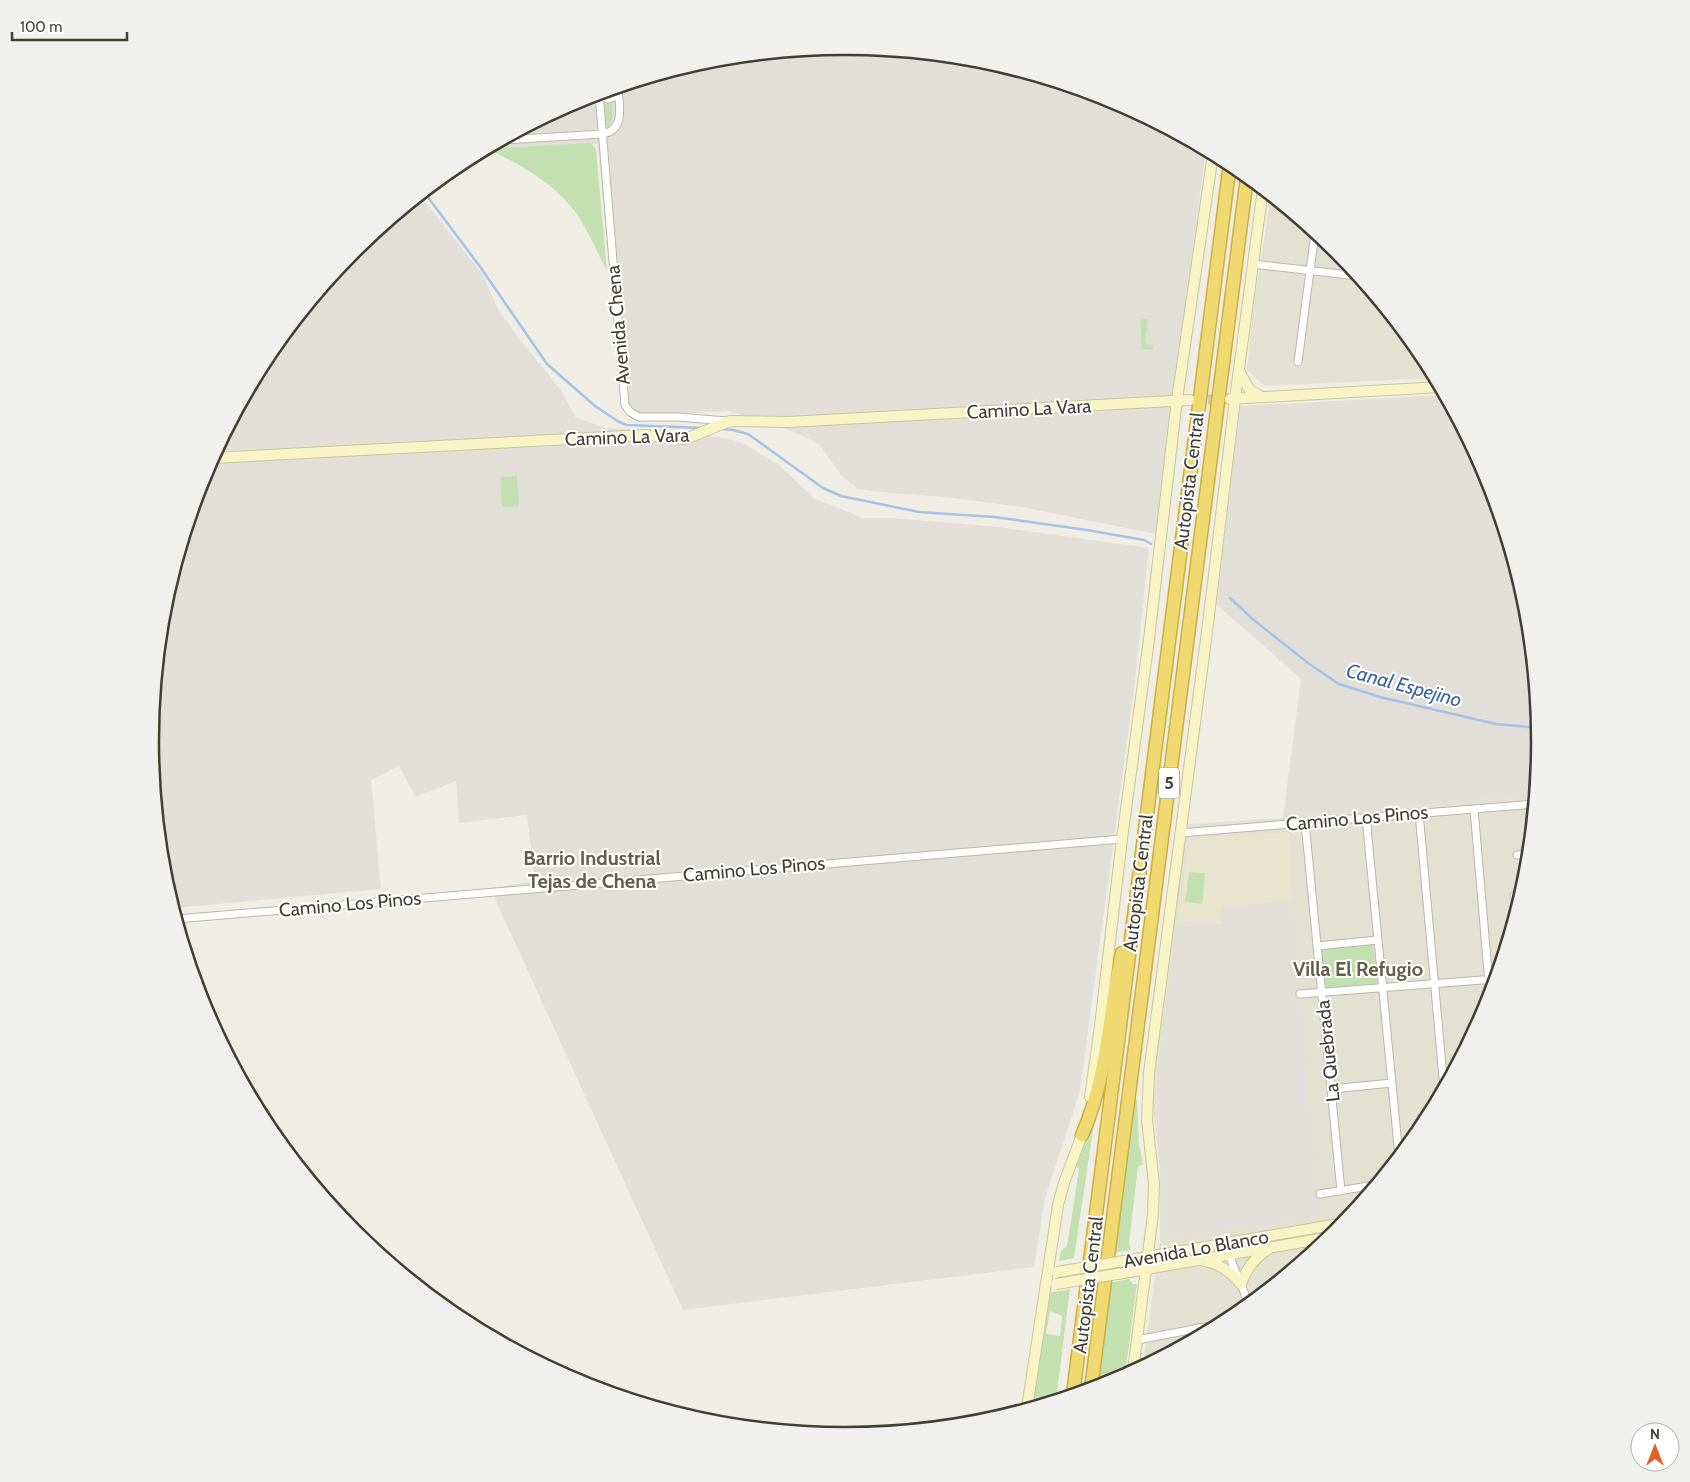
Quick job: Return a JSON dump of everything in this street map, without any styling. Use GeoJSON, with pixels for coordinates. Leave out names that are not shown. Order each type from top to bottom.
{"type":"FeatureCollection","features":[{"type":"Feature","properties":{"kind":"highway","name":"Autopista Central"},"geometry":{"type":"LineString","coordinates":[[1074,1388],[1229,173]]}},
{"type":"Feature","properties":{"kind":"highway","name":"Autopista Central"},"geometry":{"type":"LineString","coordinates":[[1092,1381],[1246,185]]}},
{"type":"Feature","properties":{"kind":"highway"},"geometry":{"type":"LineString","coordinates":[[1082,1135],[1094,1106],[1101,1081],[1120,963],[1134,915]]}},
{"type":"Feature","properties":{"kind":"street"},"geometry":{"type":"LineString","coordinates":[[517,139],[611,132],[618,123],[618,93]]}},
{"type":"Feature","properties":{"kind":"street","name":"Avenida Chena"},"geometry":{"type":"LineString","coordinates":[[599,100],[625,405],[633,415],[639,417],[678,417],[726,422]]}},
{"type":"Feature","properties":{"kind":"street"},"geometry":{"type":"LineString","coordinates":[[1028,1402],[1053,1273],[1058,1205],[1071,1162],[1082,1135],[1089,1103],[1150,630],[1177,400],[1212,162]]}},
{"type":"Feature","properties":{"kind":"street"},"geometry":{"type":"LineString","coordinates":[[1134,1363],[1149,1257],[1154,1200],[1147,1120],[1147,1089],[1208,624],[1232,399],[1238,370],[1261,196]]}},
{"type":"Feature","properties":{"kind":"street"},"geometry":{"type":"LineString","coordinates":[[1298,362],[1314,241]]}},
{"type":"Feature","properties":{"kind":"street"},"geometry":{"type":"LineString","coordinates":[[1253,264],[1348,275]]}},
{"type":"Feature","properties":{"kind":"street"},"geometry":{"type":"LineString","coordinates":[[1238,370],[1243,382],[1249,389],[1262,397]]}},
{"type":"Feature","properties":{"kind":"street"},"geometry":{"type":"LineString","coordinates":[[1232,399],[1432,387]]}},
{"type":"Feature","properties":{"kind":"street","name":"Camino La Vara"},"geometry":{"type":"LineString","coordinates":[[221,458],[645,435],[685,439],[726,422],[788,422],[1190,400]]}},
{"type":"Feature","properties":{"kind":"street","name":"Camino Los Pinos"},"geometry":{"type":"LineString","coordinates":[[1180,832],[1528,805]]}},
{"type":"Feature","properties":{"kind":"street"},"geometry":{"type":"LineString","coordinates":[[1474,809],[1491,972]]}},
{"type":"Feature","properties":{"kind":"street"},"geometry":{"type":"LineString","coordinates":[[1419,813],[1443,1077]]}},
{"type":"Feature","properties":{"kind":"street"},"geometry":{"type":"LineString","coordinates":[[1366,817],[1398,1146]]}},
{"type":"Feature","properties":{"kind":"street","name":"La Quebrada"},"geometry":{"type":"LineString","coordinates":[[1306,822],[1341,1191]]}},
{"type":"Feature","properties":{"kind":"street","name":"Camino Los Pinos"},"geometry":{"type":"LineString","coordinates":[[182,919],[1122,839]]}},
{"type":"Feature","properties":{"kind":"street"},"geometry":{"type":"LineString","coordinates":[[1517,855],[1521,855]]}},
{"type":"Feature","properties":{"kind":"street"},"geometry":{"type":"LineString","coordinates":[[1318,946],[1378,940]]}},
{"type":"Feature","properties":{"kind":"street"},"geometry":{"type":"LineString","coordinates":[[1300,994],[1488,979]]}},
{"type":"Feature","properties":{"kind":"street"},"geometry":{"type":"LineString","coordinates":[[1331,1089],[1392,1083]]}},
{"type":"Feature","properties":{"kind":"street"},"geometry":{"type":"LineString","coordinates":[[1320,1194],[1366,1187]]}},
{"type":"Feature","properties":{"kind":"street","name":"Avenida Lo Blanco"},"geometry":{"type":"LineString","coordinates":[[1053,1273],[1331,1225]]}},
{"type":"Feature","properties":{"kind":"street","name":"Avenida Lo Blanco"},"geometry":{"type":"LineString","coordinates":[[1051,1284],[1315,1240]]}},
{"type":"Feature","properties":{"kind":"street"},"geometry":{"type":"LineString","coordinates":[[1218,1245],[1229,1255],[1246,1297]]}},
{"type":"Feature","properties":{"kind":"street"},"geometry":{"type":"LineString","coordinates":[[1241,1284],[1246,1272],[1254,1261],[1272,1247]]}},
{"type":"Feature","properties":{"kind":"street"},"geometry":{"type":"LineString","coordinates":[[1201,1260],[1223,1267],[1233,1274],[1241,1284]]}},
{"type":"Feature","properties":{"kind":"street"},"geometry":{"type":"LineString","coordinates":[[1137,1340],[1199,1328]]}},
{"type":"Feature","properties":{"kind":"shaded area"},"geometry":{"type":"Polygon","coordinates":[[[845,55],[890,56],[935,61],[1023,78],[1066,91],[1108,107],[1188,147],[1205,158],[1156,534],[1022,507],[945,497],[858,489],[841,475],[819,444],[792,431],[728,411],[630,417],[621,408],[598,144],[496,151],[582,107],[624,91],[667,78],[755,61],[800,56],[845,55]]]}},
{"type":"Feature","properties":{"kind":"shaded area"},"geometry":{"type":"Polygon","coordinates":[[[424,200],[483,275],[498,309],[517,336],[561,390],[576,418],[607,428],[687,433],[730,439],[744,444],[778,464],[814,498],[863,518],[891,518],[999,527],[1149,548],[1135,681],[1080,1091],[1045,1198],[1034,1267],[683,1310],[490,888],[535,881],[527,815],[459,823],[456,781],[416,797],[399,766],[371,780],[381,889],[179,907],[172,875],[160,786],[160,696],[172,607],[182,563],[195,520],[211,478],[251,398],[301,323],[329,289],[360,256],[424,200]]]}},
{"type":"Feature","properties":{"kind":"shaded area"},"geometry":{"type":"Polygon","coordinates":[[[1270,203],[1330,256],[1361,289],[1389,323],[1427,378],[1265,386],[1247,370],[1253,309],[1270,203]]]}},
{"type":"Feature","properties":{"kind":"shaded area"},"geometry":{"type":"Polygon","coordinates":[[[1437,395],[1479,478],[1495,520],[1508,563],[1518,607],[1530,696],[1529,795],[1283,818],[1301,679],[1215,603],[1240,406],[1437,395]]]}},
{"type":"Feature","properties":{"kind":"shaded area"},"geometry":{"type":"Polygon","coordinates":[[[1529,795],[1518,875],[1508,919],[1495,962],[1479,1004],[1460,1044],[1439,1084],[1415,1122],[1389,1159],[1361,1193],[1297,1257],[1263,1285],[1226,1311],[1188,1335],[1144,1358],[1160,1238],[1160,1171],[1151,1087],[1177,885],[1188,824],[1283,818],[1529,795]]]}},
{"type":"Feature","properties":{"kind":"shaded area"},"geometry":{"type":"Polygon","coordinates":[[[1289,832],[1292,901],[1221,907],[1221,924],[1178,921],[1189,839],[1289,832]]]}},
{"type":"Feature","properties":{"kind":"shaded area"},"geometry":{"type":"Polygon","coordinates":[[[1292,901],[1319,1216],[1166,1237],[1157,1083],[1178,921],[1221,924],[1221,907],[1292,901]]]}},
{"type":"Feature","properties":{"kind":"green space"},"geometry":{"type":"Polygon","coordinates":[[[603,103],[612,103],[613,118],[609,126],[604,126],[603,103]]]}},
{"type":"Feature","properties":{"kind":"green space"},"geometry":{"type":"Polygon","coordinates":[[[590,143],[596,149],[607,272],[583,224],[565,199],[541,179],[494,152],[500,148],[590,143]]]}},
{"type":"Feature","properties":{"kind":"green space"},"geometry":{"type":"Polygon","coordinates":[[[1140,319],[1148,319],[1145,343],[1153,345],[1153,350],[1142,349],[1140,319]]]}},
{"type":"Feature","properties":{"kind":"green space"},"geometry":{"type":"Polygon","coordinates":[[[517,476],[519,506],[502,507],[501,477],[517,476]]]}},
{"type":"Feature","properties":{"kind":"green space"},"geometry":{"type":"Polygon","coordinates":[[[1189,872],[1205,873],[1202,904],[1185,902],[1189,872]]]}},
{"type":"Feature","properties":{"kind":"green space"},"geometry":{"type":"Polygon","coordinates":[[[1373,945],[1377,984],[1325,989],[1321,950],[1373,945]]]}},
{"type":"Feature","properties":{"kind":"green space"},"geometry":{"type":"Polygon","coordinates":[[[1132,1099],[1137,1100],[1139,1143],[1143,1165],[1138,1166],[1129,1244],[1131,1250],[1113,1253],[1132,1099]]]}},
{"type":"Feature","properties":{"kind":"green space"},"geometry":{"type":"Polygon","coordinates":[[[1090,1120],[1094,1123],[1074,1258],[1059,1261],[1061,1251],[1067,1246],[1079,1169],[1075,1166],[1090,1120]]]}},
{"type":"Feature","properties":{"kind":"green space"},"geometry":{"type":"Polygon","coordinates":[[[1129,1279],[1133,1284],[1137,1284],[1126,1366],[1096,1380],[1108,1283],[1129,1279]]]}},
{"type":"Feature","properties":{"kind":"green space"},"geometry":{"type":"Polygon","coordinates":[[[1070,1289],[1057,1394],[1033,1401],[1049,1293],[1070,1289]],[[1050,1311],[1046,1334],[1060,1336],[1062,1316],[1050,1311]]]}},
{"type":"Feature","properties":{"kind":"waterway"},"geometry":{"type":"LineString","coordinates":[[427,197],[481,268],[547,364],[595,406],[619,422],[627,425],[701,428]]}},
{"type":"Feature","properties":{"kind":"waterway"},"geometry":{"type":"LineString","coordinates":[[722,429],[748,434],[823,488],[841,496],[919,512],[994,517],[1087,530],[1144,540],[1151,544]]}},
{"type":"Feature","properties":{"kind":"waterway","name":"Canal Espejino"},"geometry":{"type":"LineString","coordinates":[[1230,598],[1255,621],[1308,663],[1339,684],[1380,697],[1496,724],[1531,727]]}},
{"type":"Feature","properties":{"kind":"tunnel"},"geometry":{"type":"LineString","coordinates":[[1193,400],[1229,399]]}},
{"type":"Feature","properties":{"kind":"district","name":"Barrio Industrial Tejas de Chena"},"geometry":{"type":"Point","coordinates":[592,870]}},
{"type":"Feature","properties":{"kind":"district","name":"Villa El Refugio"},"geometry":{"type":"Point","coordinates":[1358,969]}}]}
